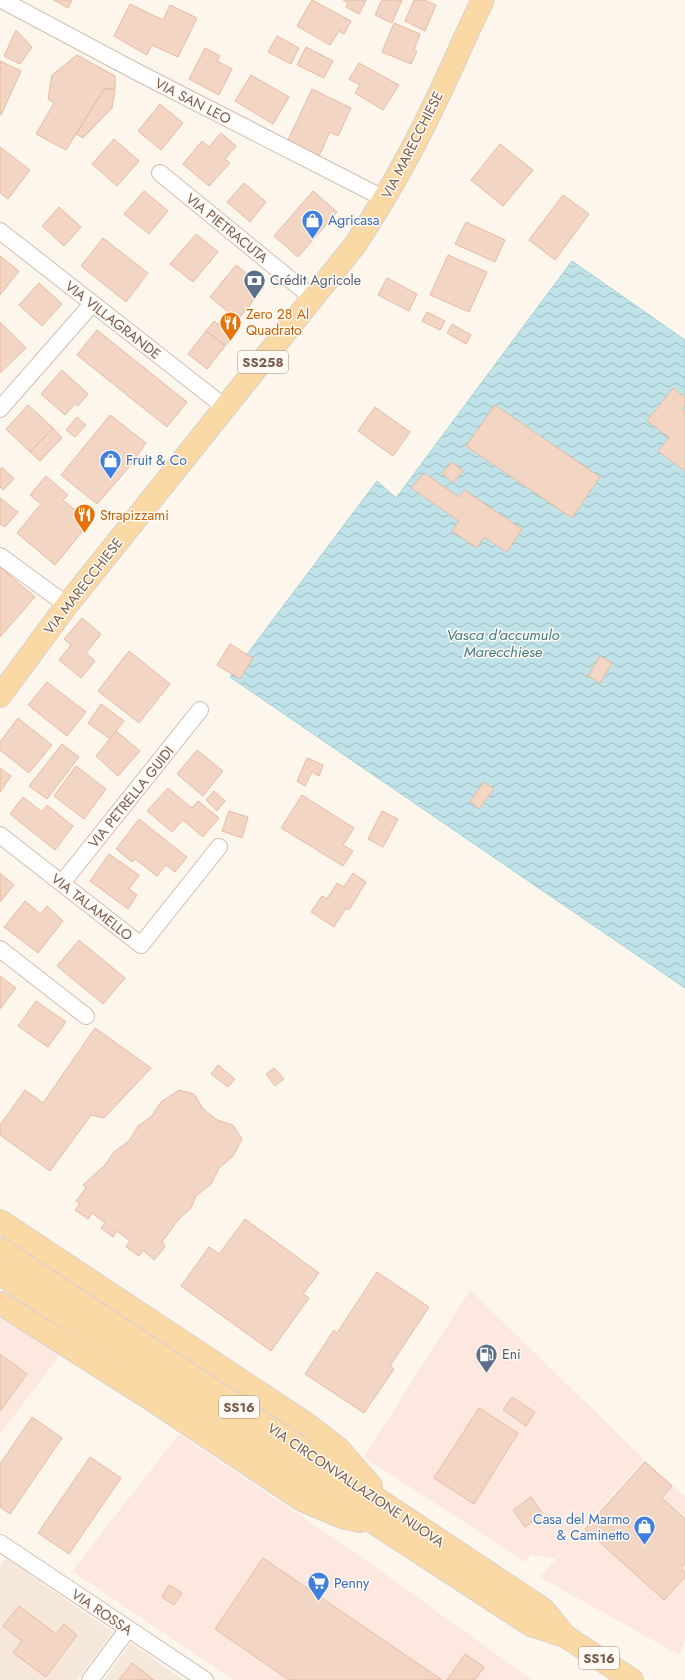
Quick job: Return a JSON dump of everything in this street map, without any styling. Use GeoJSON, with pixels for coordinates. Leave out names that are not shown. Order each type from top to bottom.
{"type":"FeatureCollection","features":[{"type":"Feature","properties":{"kind":"main road","name":"VIA MARECCHIESE"},"geometry":{"type":"LineString","coordinates":[[0,696],[67,605],[355,245],[385,199],[431,112],[467,31],[483,0]]}},
{"type":"Feature","properties":{"kind":"main road"},"geometry":{"type":"LineString","coordinates":[[0,1221],[308,1425],[339,1449],[392,1509]]}},
{"type":"Feature","properties":{"kind":"main road","name":"VIA CIRCONVALLAZIONE NUOVA"},"geometry":{"type":"LineString","coordinates":[[0,1249],[544,1610],[565,1636]]}},
{"type":"Feature","properties":{"kind":"main road","name":"VIA CIRCONVALLAZIONE NUOVA"},"geometry":{"type":"LineString","coordinates":[[0,1274],[376,1524],[531,1625],[565,1636],[632,1680]]}},
{"type":"Feature","properties":{"kind":"main road"},"geometry":{"type":"LineString","coordinates":[[0,1303],[152,1400],[302,1500],[342,1517],[376,1524]]}},
{"type":"Feature","properties":{"kind":"street","name":"VIA SAN LEO"},"geometry":{"type":"LineString","coordinates":[[2,0],[139,73],[385,199]]}},
{"type":"Feature","properties":{"kind":"street","name":"VIA PIETRACUTA"},"geometry":{"type":"LineString","coordinates":[[160,173],[313,298]]}},
{"type":"Feature","properties":{"kind":"street","name":"VIA VILLAGRANDE"},"geometry":{"type":"LineString","coordinates":[[0,230],[92,304],[226,408]]}},
{"type":"Feature","properties":{"kind":"street"},"geometry":{"type":"LineString","coordinates":[[2,402],[92,304]]}},
{"type":"Feature","properties":{"kind":"street"},"geometry":{"type":"LineString","coordinates":[[0,556],[67,605]]}},
{"type":"Feature","properties":{"kind":"street","name":"VIA PETRELLA GUIDI"},"geometry":{"type":"LineString","coordinates":[[62,884],[200,710]]}},
{"type":"Feature","properties":{"kind":"street","name":"VIA TALAMELLO"},"geometry":{"type":"LineString","coordinates":[[0,834],[141,945],[219,847]]}},
{"type":"Feature","properties":{"kind":"street"},"geometry":{"type":"LineString","coordinates":[[0,949],[86,1016]]}},
{"type":"Feature","properties":{"kind":"street","name":"VIA ROSSA"},"geometry":{"type":"LineString","coordinates":[[1,1546],[205,1680]]}},
{"type":"Feature","properties":{"kind":"street"},"geometry":{"type":"LineString","coordinates":[[90,1680],[128,1629]]}},
{"type":"Feature","properties":{"kind":"shaded area","name":"Eni"},"geometry":{"type":"Polygon","coordinates":[[[470,1290],[644,1459],[556,1558],[531,1555],[525,1562],[364,1457],[470,1290]]]}},
{"type":"Feature","properties":{"kind":"shaded area"},"geometry":{"type":"Polygon","coordinates":[[[0,1314],[60,1355],[0,1434],[0,1314]]]}},
{"type":"Feature","properties":{"kind":"shaded area"},"geometry":{"type":"Polygon","coordinates":[[[179,1434],[356,1553],[532,1680],[234,1680],[72,1571],[179,1434]]]}},
{"type":"Feature","properties":{"kind":"shaded area"},"geometry":{"type":"Polygon","coordinates":[[[645,1460],[685,1497],[685,1641],[679,1655],[540,1577],[645,1460]]]}},
{"type":"Feature","properties":{"kind":"shaded area"},"geometry":{"type":"Polygon","coordinates":[[[6,1558],[113,1632],[77,1680],[0,1680],[0,1566],[6,1558]]]}},
{"type":"Feature","properties":{"kind":"shaded area"},"geometry":{"type":"Polygon","coordinates":[[[131,1643],[183,1680],[104,1680],[131,1643]]]}},
{"type":"Feature","properties":{"kind":"water","name":"Vasca d'accumulo Marecchiese"},"geometry":{"type":"Polygon","coordinates":[[[572,261],[685,340],[685,988],[230,677],[377,481],[396,498],[572,261]]]}},
{"type":"Feature","properties":{"kind":"building"},"geometry":{"type":"Polygon","coordinates":[[[53,0],[72,0],[68,8],[53,0]]]}},
{"type":"Feature","properties":{"kind":"building"},"geometry":{"type":"Polygon","coordinates":[[[312,0],[351,21],[344,34],[339,31],[330,45],[297,26],[312,0]]]}},
{"type":"Feature","properties":{"kind":"building"},"geometry":{"type":"Polygon","coordinates":[[[343,0],[366,0],[359,14],[346,7],[348,3],[343,0]]]}},
{"type":"Feature","properties":{"kind":"building"},"geometry":{"type":"Polygon","coordinates":[[[382,0],[402,0],[392,23],[375,15],[382,0]]]}},
{"type":"Feature","properties":{"kind":"building"},"geometry":{"type":"Polygon","coordinates":[[[414,0],[424,0],[436,5],[425,31],[405,21],[414,0]]]}},
{"type":"Feature","properties":{"kind":"building"},"geometry":{"type":"Polygon","coordinates":[[[130,4],[163,20],[170,5],[197,18],[178,57],[152,45],[147,55],[114,36],[130,4]]]}},
{"type":"Feature","properties":{"kind":"building"},"geometry":{"type":"Polygon","coordinates":[[[394,23],[420,34],[414,50],[417,51],[411,64],[382,52],[394,23]]]}},
{"type":"Feature","properties":{"kind":"building"},"geometry":{"type":"Polygon","coordinates":[[[16,30],[32,47],[20,64],[4,56],[16,30]]]}},
{"type":"Feature","properties":{"kind":"building"},"geometry":{"type":"Polygon","coordinates":[[[277,36],[299,48],[291,64],[268,52],[277,36]]]}},
{"type":"Feature","properties":{"kind":"building"},"geometry":{"type":"Polygon","coordinates":[[[306,47],[333,61],[324,78],[297,65],[306,47]]]}},
{"type":"Feature","properties":{"kind":"building"},"geometry":{"type":"Polygon","coordinates":[[[205,48],[220,56],[217,61],[232,69],[219,95],[189,79],[205,48]]]}},
{"type":"Feature","properties":{"kind":"building"},"geometry":{"type":"Polygon","coordinates":[[[77,55],[115,76],[115,89],[104,89],[66,150],[36,134],[54,103],[48,99],[52,75],[77,55]]]}},
{"type":"Feature","properties":{"kind":"building"},"geometry":{"type":"Polygon","coordinates":[[[0,61],[21,71],[1,115],[0,114],[0,61]]]}},
{"type":"Feature","properties":{"kind":"building"},"geometry":{"type":"Polygon","coordinates":[[[359,63],[399,85],[383,110],[355,93],[360,85],[349,79],[359,63]]]}},
{"type":"Feature","properties":{"kind":"building"},"geometry":{"type":"Polygon","coordinates":[[[251,75],[289,97],[273,124],[235,101],[251,75]]]}},
{"type":"Feature","properties":{"kind":"building"},"geometry":{"type":"Polygon","coordinates":[[[104,89],[115,89],[112,108],[83,138],[76,134],[104,89]]]}},
{"type":"Feature","properties":{"kind":"building"},"geometry":{"type":"Polygon","coordinates":[[[312,89],[351,108],[338,136],[330,132],[319,156],[288,140],[312,89]]]}},
{"type":"Feature","properties":{"kind":"building"},"geometry":{"type":"Polygon","coordinates":[[[160,104],[183,123],[161,150],[138,131],[160,104]]]}},
{"type":"Feature","properties":{"kind":"building"},"geometry":{"type":"Polygon","coordinates":[[[221,133],[236,146],[225,159],[230,163],[209,186],[183,164],[202,141],[209,147],[221,133]]]}},
{"type":"Feature","properties":{"kind":"building"},"geometry":{"type":"Polygon","coordinates":[[[114,139],[139,161],[117,186],[92,164],[114,139]]]}},
{"type":"Feature","properties":{"kind":"building"},"geometry":{"type":"Polygon","coordinates":[[[500,144],[533,170],[503,206],[471,180],[500,144]]]}},
{"type":"Feature","properties":{"kind":"building"},"geometry":{"type":"Polygon","coordinates":[[[0,147],[30,170],[8,199],[0,193],[0,147]]]}},
{"type":"Feature","properties":{"kind":"building"},"geometry":{"type":"Polygon","coordinates":[[[244,183],[266,202],[250,222],[227,202],[244,183]]]}},
{"type":"Feature","properties":{"kind":"building"},"geometry":{"type":"Polygon","coordinates":[[[144,191],[168,211],[149,234],[124,214],[144,191]]]}},
{"type":"Feature","properties":{"kind":"building"},"geometry":{"type":"Polygon","coordinates":[[[313,191],[337,212],[298,257],[274,236],[313,191]]]}},
{"type":"Feature","properties":{"kind":"building"},"geometry":{"type":"Polygon","coordinates":[[[563,195],[589,214],[555,260],[529,240],[563,195]]]}},
{"type":"Feature","properties":{"kind":"building"},"geometry":{"type":"Polygon","coordinates":[[[59,207],[81,227],[64,246],[42,226],[59,207]]]}},
{"type":"Feature","properties":{"kind":"building"},"geometry":{"type":"Polygon","coordinates":[[[466,222],[505,240],[495,262],[455,244],[466,222]]]}},
{"type":"Feature","properties":{"kind":"building"},"geometry":{"type":"Polygon","coordinates":[[[196,234],[218,252],[193,282],[170,264],[196,234]]]}},
{"type":"Feature","properties":{"kind":"building"},"geometry":{"type":"Polygon","coordinates":[[[103,238],[148,273],[126,302],[81,266],[103,238]]]}},
{"type":"Feature","properties":{"kind":"building"},"geometry":{"type":"Polygon","coordinates":[[[448,255],[487,272],[469,312],[430,295],[448,255]]]}},
{"type":"Feature","properties":{"kind":"building"},"geometry":{"type":"Polygon","coordinates":[[[0,256],[19,271],[0,295],[0,256]]]}},
{"type":"Feature","properties":{"kind":"building"},"geometry":{"type":"Polygon","coordinates":[[[236,265],[264,287],[238,320],[210,297],[236,265]]]}},
{"type":"Feature","properties":{"kind":"building"},"geometry":{"type":"Polygon","coordinates":[[[387,278],[417,294],[409,311],[378,295],[387,278]]]}},
{"type":"Feature","properties":{"kind":"building"},"geometry":{"type":"Polygon","coordinates":[[[39,283],[62,304],[42,326],[19,305],[39,283]]]}},
{"type":"Feature","properties":{"kind":"building"},"geometry":{"type":"Polygon","coordinates":[[[427,312],[445,321],[440,330],[422,321],[427,312]]]}},
{"type":"Feature","properties":{"kind":"building"},"geometry":{"type":"Polygon","coordinates":[[[214,321],[233,336],[225,346],[206,331],[214,321]]]}},
{"type":"Feature","properties":{"kind":"building"},"geometry":{"type":"Polygon","coordinates":[[[0,322],[26,348],[0,373],[0,322]]]}},
{"type":"Feature","properties":{"kind":"building"},"geometry":{"type":"Polygon","coordinates":[[[452,324],[471,335],[466,344],[447,333],[452,324]]]}},
{"type":"Feature","properties":{"kind":"building"},"geometry":{"type":"Polygon","coordinates":[[[97,330],[187,402],[167,427],[77,355],[97,330]]]}},
{"type":"Feature","properties":{"kind":"building"},"geometry":{"type":"Polygon","coordinates":[[[206,331],[225,346],[207,369],[188,354],[206,331]]]}},
{"type":"Feature","properties":{"kind":"building"},"geometry":{"type":"Polygon","coordinates":[[[62,370],[88,394],[78,406],[75,404],[65,415],[41,394],[62,370]]]}},
{"type":"Feature","properties":{"kind":"building"},"geometry":{"type":"Polygon","coordinates":[[[673,388],[685,397],[685,406],[682,409],[685,411],[685,471],[658,451],[669,437],[647,421],[673,388]]]}},
{"type":"Feature","properties":{"kind":"building"},"geometry":{"type":"Polygon","coordinates":[[[28,405],[53,428],[30,452],[6,429],[28,405]]]}},
{"type":"Feature","properties":{"kind":"building"},"geometry":{"type":"Polygon","coordinates":[[[495,405],[600,477],[572,518],[466,446],[495,405]]]}},
{"type":"Feature","properties":{"kind":"building"},"geometry":{"type":"Polygon","coordinates":[[[375,407],[410,432],[393,456],[358,431],[375,407]]]}},
{"type":"Feature","properties":{"kind":"building"},"geometry":{"type":"Polygon","coordinates":[[[110,415],[146,443],[126,471],[97,504],[61,475],[110,415]]]}},
{"type":"Feature","properties":{"kind":"building"},"geometry":{"type":"Polygon","coordinates":[[[77,417],[86,425],[75,437],[66,430],[77,417]]]}},
{"type":"Feature","properties":{"kind":"building"},"geometry":{"type":"Polygon","coordinates":[[[53,428],[62,438],[40,461],[30,452],[53,428]]]}},
{"type":"Feature","properties":{"kind":"building"},"geometry":{"type":"Polygon","coordinates":[[[452,462],[463,471],[453,483],[442,473],[452,462]]]}},
{"type":"Feature","properties":{"kind":"building"},"geometry":{"type":"Polygon","coordinates":[[[2,467],[14,479],[3,490],[0,487],[0,470],[2,467]]]}},
{"type":"Feature","properties":{"kind":"building"},"geometry":{"type":"Polygon","coordinates":[[[424,473],[459,497],[464,490],[522,529],[507,552],[484,537],[477,548],[452,531],[459,521],[411,488],[424,473]]]}},
{"type":"Feature","properties":{"kind":"building"},"geometry":{"type":"Polygon","coordinates":[[[46,476],[68,495],[63,500],[90,522],[55,565],[17,533],[41,504],[30,495],[46,476]]]}},
{"type":"Feature","properties":{"kind":"building"},"geometry":{"type":"Polygon","coordinates":[[[0,498],[18,512],[5,527],[0,524],[0,498]]]}},
{"type":"Feature","properties":{"kind":"building"},"geometry":{"type":"Polygon","coordinates":[[[0,567],[35,597],[0,637],[0,567]]]}},
{"type":"Feature","properties":{"kind":"building"},"geometry":{"type":"Polygon","coordinates":[[[82,618],[101,634],[86,653],[95,661],[81,678],[59,660],[71,645],[64,639],[82,618]]]}},
{"type":"Feature","properties":{"kind":"building"},"geometry":{"type":"Polygon","coordinates":[[[230,644],[253,658],[240,679],[217,665],[230,644]]]}},
{"type":"Feature","properties":{"kind":"building"},"geometry":{"type":"Polygon","coordinates":[[[129,651],[170,684],[139,723],[98,691],[129,651]]]}},
{"type":"Feature","properties":{"kind":"building"},"geometry":{"type":"Polygon","coordinates":[[[600,656],[612,663],[600,683],[588,676],[600,656]]]}},
{"type":"Feature","properties":{"kind":"building"},"geometry":{"type":"Polygon","coordinates":[[[47,682],[86,712],[67,736],[28,705],[47,682]]]}},
{"type":"Feature","properties":{"kind":"building"},"geometry":{"type":"Polygon","coordinates":[[[101,704],[124,721],[110,739],[88,723],[101,704]]]}},
{"type":"Feature","properties":{"kind":"building"},"geometry":{"type":"Polygon","coordinates":[[[18,718],[52,745],[29,773],[0,750],[0,742],[18,718]]]}},
{"type":"Feature","properties":{"kind":"building"},"geometry":{"type":"Polygon","coordinates":[[[116,731],[140,751],[118,776],[96,756],[116,731]]]}},
{"type":"Feature","properties":{"kind":"building"},"geometry":{"type":"Polygon","coordinates":[[[62,744],[79,757],[47,799],[29,786],[62,744]]]}},
{"type":"Feature","properties":{"kind":"building"},"geometry":{"type":"Polygon","coordinates":[[[197,750],[223,771],[203,796],[177,774],[197,750]]]}},
{"type":"Feature","properties":{"kind":"building"},"geometry":{"type":"Polygon","coordinates":[[[307,758],[323,765],[319,776],[312,772],[305,786],[297,781],[307,758]]]}},
{"type":"Feature","properties":{"kind":"building"},"geometry":{"type":"Polygon","coordinates":[[[76,766],[106,789],[84,819],[54,796],[76,766]]]}},
{"type":"Feature","properties":{"kind":"building"},"geometry":{"type":"Polygon","coordinates":[[[0,768],[11,776],[0,792],[0,768]]]}},
{"type":"Feature","properties":{"kind":"building"},"geometry":{"type":"Polygon","coordinates":[[[484,782],[494,789],[479,809],[470,801],[484,782]]]}},
{"type":"Feature","properties":{"kind":"building"},"geometry":{"type":"Polygon","coordinates":[[[168,788],[192,808],[198,801],[219,818],[203,837],[183,820],[172,832],[147,811],[168,788]]]}},
{"type":"Feature","properties":{"kind":"building"},"geometry":{"type":"Polygon","coordinates":[[[214,791],[225,801],[217,811],[206,800],[214,791]]]}},
{"type":"Feature","properties":{"kind":"building"},"geometry":{"type":"Polygon","coordinates":[[[302,795],[354,828],[343,845],[353,851],[343,866],[281,828],[302,795]]]}},
{"type":"Feature","properties":{"kind":"building"},"geometry":{"type":"Polygon","coordinates":[[[23,797],[42,812],[47,805],[73,826],[55,850],[10,814],[23,797]]]}},
{"type":"Feature","properties":{"kind":"building"},"geometry":{"type":"Polygon","coordinates":[[[229,811],[248,817],[242,838],[222,831],[229,811]]]}},
{"type":"Feature","properties":{"kind":"building"},"geometry":{"type":"Polygon","coordinates":[[[382,811],[398,819],[383,847],[368,839],[382,811]]]}},
{"type":"Feature","properties":{"kind":"building"},"geometry":{"type":"Polygon","coordinates":[[[139,819],[187,857],[175,872],[166,865],[157,876],[135,859],[132,862],[116,849],[139,819]]]}},
{"type":"Feature","properties":{"kind":"building"},"geometry":{"type":"Polygon","coordinates":[[[109,854],[139,875],[129,889],[137,895],[128,909],[90,881],[109,854]]]}},
{"type":"Feature","properties":{"kind":"building"},"geometry":{"type":"Polygon","coordinates":[[[0,873],[14,885],[0,902],[0,873]]]}},
{"type":"Feature","properties":{"kind":"building"},"geometry":{"type":"Polygon","coordinates":[[[353,873],[366,882],[349,910],[346,908],[334,927],[311,912],[322,896],[327,899],[337,883],[344,887],[353,873]]]}},
{"type":"Feature","properties":{"kind":"building"},"geometry":{"type":"Polygon","coordinates":[[[25,901],[41,914],[47,906],[63,921],[38,953],[4,927],[25,901]]]}},
{"type":"Feature","properties":{"kind":"building"},"geometry":{"type":"Polygon","coordinates":[[[79,940],[125,978],[103,1004],[57,966],[79,940]]]}},
{"type":"Feature","properties":{"kind":"building"},"geometry":{"type":"Polygon","coordinates":[[[0,976],[16,988],[0,1009],[0,976]]]}},
{"type":"Feature","properties":{"kind":"building"},"geometry":{"type":"Polygon","coordinates":[[[36,1001],[66,1022],[48,1047],[18,1026],[36,1001]]]}},
{"type":"Feature","properties":{"kind":"building"},"geometry":{"type":"Polygon","coordinates":[[[95,1028],[151,1068],[104,1118],[91,1115],[50,1171],[0,1135],[0,1125],[25,1090],[43,1103],[95,1028]]]}},
{"type":"Feature","properties":{"kind":"building"},"geometry":{"type":"Polygon","coordinates":[[[218,1065],[235,1079],[228,1087],[211,1074],[218,1065]]]}},
{"type":"Feature","properties":{"kind":"building"},"geometry":{"type":"Polygon","coordinates":[[[274,1068],[284,1079],[275,1086],[266,1074],[274,1068]]]}},
{"type":"Feature","properties":{"kind":"building"},"geometry":{"type":"Polygon","coordinates":[[[179,1090],[194,1094],[203,1109],[217,1120],[233,1125],[242,1139],[233,1156],[219,1168],[211,1184],[196,1196],[191,1208],[178,1220],[162,1242],[165,1247],[154,1260],[143,1250],[139,1256],[126,1247],[130,1241],[117,1231],[113,1237],[101,1228],[105,1223],[92,1213],[88,1219],[75,1210],[80,1204],[76,1201],[86,1188],[83,1185],[105,1165],[114,1152],[129,1141],[138,1126],[152,1116],[161,1102],[179,1090]]]}},
{"type":"Feature","properties":{"kind":"building"},"geometry":{"type":"Polygon","coordinates":[[[245,1219],[319,1273],[303,1294],[309,1298],[271,1351],[181,1286],[209,1247],[219,1254],[245,1219]]]}},
{"type":"Feature","properties":{"kind":"building"},"geometry":{"type":"Polygon","coordinates":[[[377,1272],[429,1307],[390,1366],[394,1369],[364,1413],[305,1374],[334,1330],[337,1333],[377,1272]]]}},
{"type":"Feature","properties":{"kind":"building"},"geometry":{"type":"Polygon","coordinates":[[[0,1354],[27,1374],[0,1411],[0,1354]]]}},
{"type":"Feature","properties":{"kind":"building"},"geometry":{"type":"Polygon","coordinates":[[[512,1397],[535,1412],[526,1426],[503,1410],[512,1397]]]}},
{"type":"Feature","properties":{"kind":"building"},"geometry":{"type":"Polygon","coordinates":[[[479,1408],[518,1433],[474,1504],[434,1478],[479,1408]]]}},
{"type":"Feature","properties":{"kind":"building"},"geometry":{"type":"Polygon","coordinates":[[[32,1417],[62,1438],[10,1514],[0,1507],[0,1464],[32,1417]]]}},
{"type":"Feature","properties":{"kind":"building"},"geometry":{"type":"Polygon","coordinates":[[[90,1457],[121,1478],[69,1554],[38,1533],[90,1457]]]}},
{"type":"Feature","properties":{"kind":"building","name":"Casa del Marmo & Caminetto"},"geometry":{"type":"Polygon","coordinates":[[[645,1462],[672,1486],[662,1498],[685,1519],[685,1564],[681,1568],[685,1572],[685,1577],[664,1600],[585,1529],[645,1462]]]}},
{"type":"Feature","properties":{"kind":"building"},"geometry":{"type":"Polygon","coordinates":[[[531,1497],[543,1514],[525,1527],[513,1510],[531,1497]]]}},
{"type":"Feature","properties":{"kind":"building"},"geometry":{"type":"Polygon","coordinates":[[[263,1558],[442,1680],[289,1680],[215,1629],[263,1558]]]}},
{"type":"Feature","properties":{"kind":"building"},"geometry":{"type":"Polygon","coordinates":[[[169,1585],[182,1593],[174,1605],[162,1597],[169,1585]]]}},
{"type":"Feature","properties":{"kind":"building"},"geometry":{"type":"Polygon","coordinates":[[[19,1606],[56,1634],[64,1624],[77,1635],[46,1677],[13,1653],[22,1641],[3,1626],[19,1606]]]}},
{"type":"Feature","properties":{"kind":"building"},"geometry":{"type":"Polygon","coordinates":[[[465,1654],[484,1667],[475,1680],[447,1680],[465,1654]]]}},
{"type":"Feature","properties":{"kind":"building"},"geometry":{"type":"Polygon","coordinates":[[[132,1663],[154,1680],[119,1680],[132,1663]]]}},
{"type":"Feature","properties":{"kind":"place","name":"Agricasa"},"geometry":{"type":"Point","coordinates":[312,240]}},
{"type":"Feature","properties":{"kind":"place","name":"Crédit Agricole"},"geometry":{"type":"Point","coordinates":[254,300]}},
{"type":"Feature","properties":{"kind":"place","name":"Zero 28 Al Quadrato"},"geometry":{"type":"Point","coordinates":[230,342]}},
{"type":"Feature","properties":{"kind":"place","name":"Fruit & Co"},"geometry":{"type":"Point","coordinates":[110,480]}},
{"type":"Feature","properties":{"kind":"place","name":"Strapizzami"},"geometry":{"type":"Point","coordinates":[85,534]}},
{"type":"Feature","properties":{"kind":"place","name":"Eni"},"geometry":{"type":"Point","coordinates":[486,1374]}},
{"type":"Feature","properties":{"kind":"place","name":"Casa del Marmo & Caminetto"},"geometry":{"type":"Point","coordinates":[645,1546]}},
{"type":"Feature","properties":{"kind":"place","name":"Penny"},"geometry":{"type":"Point","coordinates":[318,1602]}}]}
